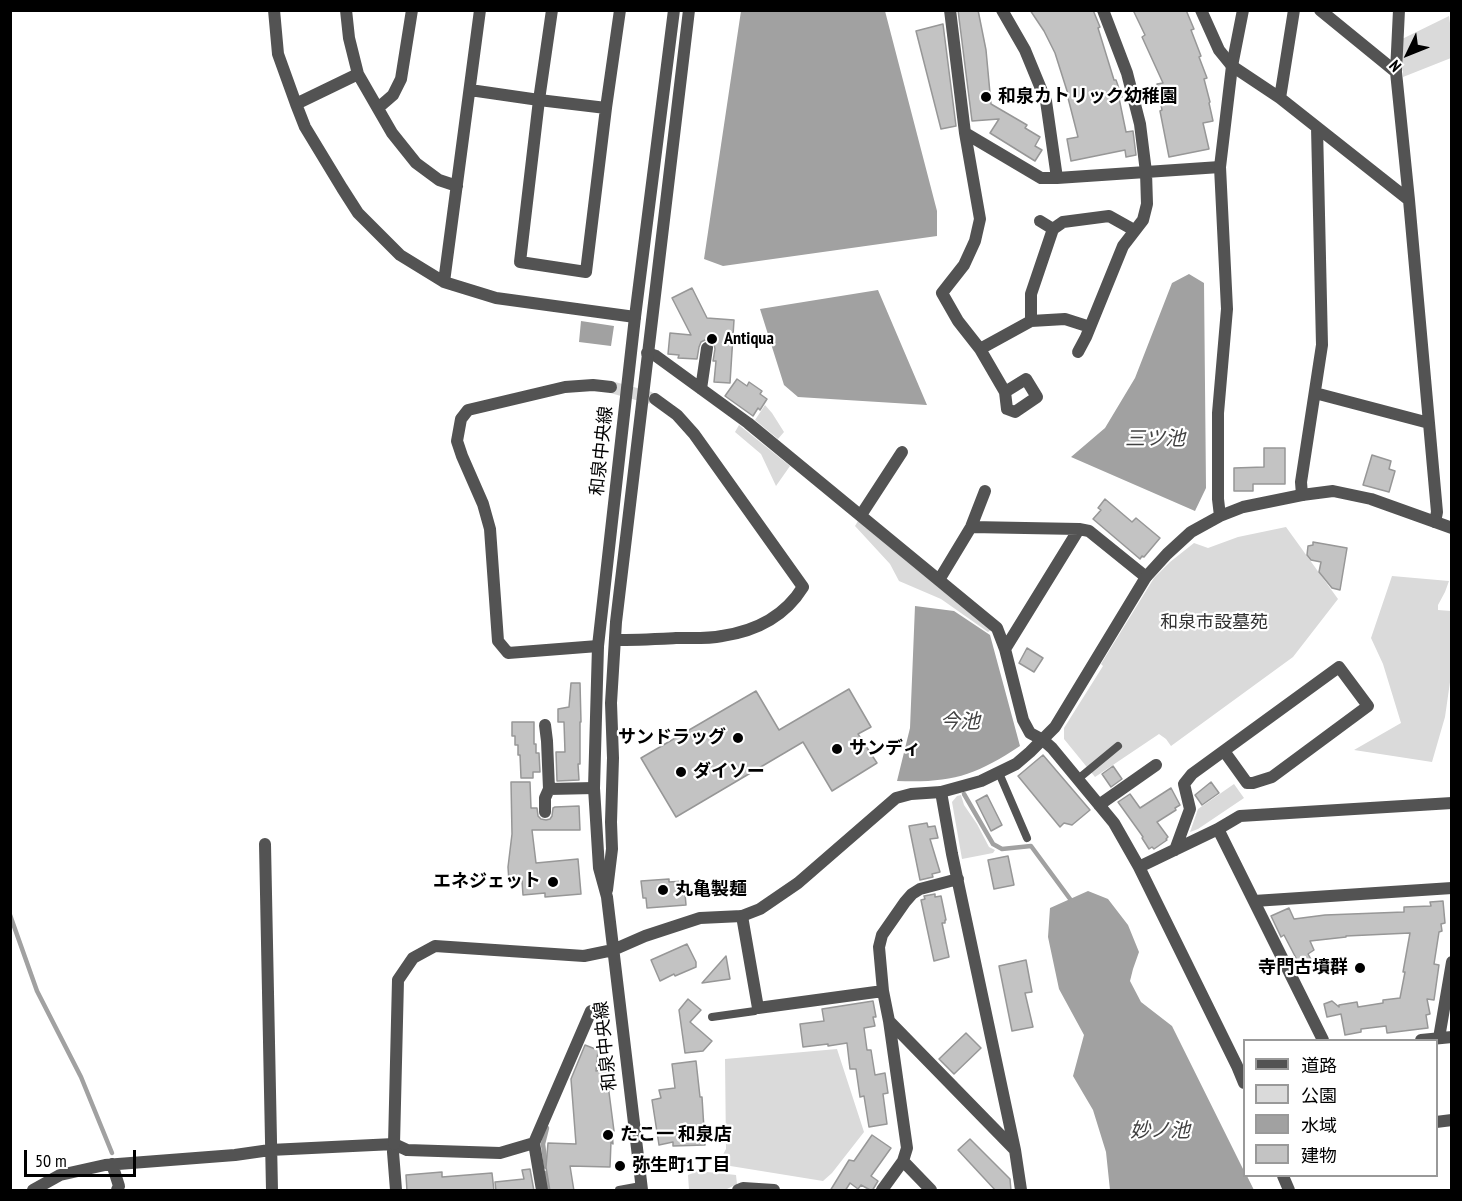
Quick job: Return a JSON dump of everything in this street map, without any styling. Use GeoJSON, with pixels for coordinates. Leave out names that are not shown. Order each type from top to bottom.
{"type":"FeatureCollection","features":[{"type":"Feature","properties":{"kind":"street"},"geometry":{"type":"LineString","coordinates":[[274,10],[279,54],[305,127],[358,213],[400,255],[444,282],[495,298],[635,317]]}},
{"type":"Feature","properties":{"kind":"street"},"geometry":{"type":"LineString","coordinates":[[346,10],[349,38],[358,74],[392,133],[416,163],[439,180],[457,186]]}},
{"type":"Feature","properties":{"kind":"street"},"geometry":{"type":"LineString","coordinates":[[378,108],[393,94],[401,80],[412,10]]}},
{"type":"Feature","properties":{"kind":"street"},"geometry":{"type":"LineString","coordinates":[[444,282],[480,10]]}},
{"type":"Feature","properties":{"kind":"street"},"geometry":{"type":"LineString","coordinates":[[552,10],[520,262],[586,272],[620,10]]}},
{"type":"Feature","properties":{"kind":"street","name":"和泉中央線"},"geometry":{"type":"LineString","coordinates":[[641,1188],[607,897],[598,868],[594,788],[598,646],[635,317],[674,10]]}},
{"type":"Feature","properties":{"kind":"street","name":"和泉中央線"},"geometry":{"type":"LineString","coordinates":[[607,897],[612,849],[610,822],[613,758],[611,703],[616,622],[689,10]]}},
{"type":"Feature","properties":{"kind":"street"},"geometry":{"type":"LineString","coordinates":[[950,10],[965,133],[980,219],[975,241],[964,264],[942,294],[958,321],[980,349],[1005,392]]}},
{"type":"Feature","properties":{"kind":"street"},"geometry":{"type":"LineString","coordinates":[[1002,10],[1025,50],[1046,101],[1056,178]]}},
{"type":"Feature","properties":{"kind":"street"},"geometry":{"type":"LineString","coordinates":[[1078,352],[1123,246],[1143,220],[1147,204],[1140,124],[1128,73],[1103,10]]}},
{"type":"Feature","properties":{"kind":"street"},"geometry":{"type":"LineString","coordinates":[[1201,10],[1219,50],[1232,66],[1280,98],[1409,200]]}},
{"type":"Feature","properties":{"kind":"street"},"geometry":{"type":"LineString","coordinates":[[1220,516],[1218,413],[1227,309],[1220,167],[1232,66],[1243,10]]}},
{"type":"Feature","properties":{"kind":"street"},"geometry":{"type":"LineString","coordinates":[[1280,98],[1294,10]]}},
{"type":"Feature","properties":{"kind":"street"},"geometry":{"type":"LineString","coordinates":[[1320,10],[1396,72]]}},
{"type":"Feature","properties":{"kind":"street"},"geometry":{"type":"LineString","coordinates":[[1399,10],[1396,72],[1437,514],[1435,522]]}},
{"type":"Feature","properties":{"kind":"street"},"geometry":{"type":"LineString","coordinates":[[296,104],[358,74]]}},
{"type":"Feature","properties":{"kind":"street"},"geometry":{"type":"LineString","coordinates":[[470,90],[606,108]]}},
{"type":"Feature","properties":{"kind":"street"},"geometry":{"type":"LineString","coordinates":[[1302,495],[1301,482],[1322,345],[1317,127]]}},
{"type":"Feature","properties":{"kind":"street"},"geometry":{"type":"LineString","coordinates":[[965,133],[1041,178],[1220,167]]}},
{"type":"Feature","properties":{"kind":"street"},"geometry":{"type":"LineString","coordinates":[[1031,321],[1031,294],[1053,229],[1063,222],[1109,216],[1134,230]]}},
{"type":"Feature","properties":{"kind":"street"},"geometry":{"type":"LineString","coordinates":[[1040,221],[1053,229]]}},
{"type":"Feature","properties":{"kind":"street"},"geometry":{"type":"LineString","coordinates":[[980,349],[1031,321],[1065,319],[1089,327]]}},
{"type":"Feature","properties":{"kind":"street"},"geometry":{"type":"LineString","coordinates":[[701,388],[707,348]]}},
{"type":"Feature","properties":{"kind":"street"},"geometry":{"type":"LineString","coordinates":[[647,352],[656,356],[748,423],[997,628],[1005,649],[1023,720],[1030,733],[1052,748],[1114,823],[1241,1065]]}},
{"type":"Feature","properties":{"kind":"street"},"geometry":{"type":"LineString","coordinates":[[598,646],[508,652],[498,641],[490,529],[483,504],[457,441],[461,419],[468,410],[565,387],[592,385],[611,387]]}},
{"type":"Feature","properties":{"kind":"street"},"geometry":{"type":"LineString","coordinates":[[1315,393],[1429,423]]}},
{"type":"Feature","properties":{"kind":"street"},"geometry":{"type":"LineString","coordinates":[[615,640],[723,636],[742,631],[780,614],[803,587],[694,434],[677,415],[655,399]]}},
{"type":"Feature","properties":{"kind":"street"},"geometry":{"type":"LineString","coordinates":[[861,515],[902,452]]}},
{"type":"Feature","properties":{"kind":"street"},"geometry":{"type":"LineString","coordinates":[[939,580],[971,527],[985,491]]}},
{"type":"Feature","properties":{"kind":"street"},"geometry":{"type":"LineString","coordinates":[[396,1191],[393,1152],[398,980],[413,958],[435,946],[584,956],[613,950],[645,936],[700,918],[742,916],[760,909],[798,883],[896,798],[911,794],[941,792],[981,781],[1016,764],[1054,727],[1146,578],[1191,532],[1220,516],[1243,507],[1333,491],[1371,499],[1452,528]]}},
{"type":"Feature","properties":{"kind":"street"},"geometry":{"type":"LineString","coordinates":[[971,527],[1089,531],[1146,578]]}},
{"type":"Feature","properties":{"kind":"street"},"geometry":{"type":"LineString","coordinates":[[1005,649],[1078,529]]}},
{"type":"Feature","properties":{"kind":"street"},"geometry":{"type":"LineString","coordinates":[[1174,850],[1190,808],[1184,784],[1192,774],[1339,667],[1368,706],[1272,777],[1253,783],[1247,783],[1224,751]]}},
{"type":"Feature","properties":{"kind":"street"},"geometry":{"type":"LineString","coordinates":[[545,726],[549,789],[545,798],[545,812]]}},
{"type":"Feature","properties":{"kind":"street"},"geometry":{"type":"LineString","coordinates":[[547,741],[560,740]]}},
{"type":"Feature","properties":{"kind":"street"},"geometry":{"type":"LineString","coordinates":[[1099,805],[1156,765]]}},
{"type":"Feature","properties":{"kind":"street"},"geometry":{"type":"LineString","coordinates":[[549,789],[594,788]]}},
{"type":"Feature","properties":{"kind":"street"},"geometry":{"type":"LineString","coordinates":[[941,792],[1021,1191]]}},
{"type":"Feature","properties":{"kind":"street"},"geometry":{"type":"LineString","coordinates":[[1138,867],[1240,816],[1452,803]]}},
{"type":"Feature","properties":{"kind":"street"},"geometry":{"type":"LineString","coordinates":[[1218,829],[1322,1039]]}},
{"type":"Feature","properties":{"kind":"street"},"geometry":{"type":"LineString","coordinates":[[265,844],[272,1191]]}},
{"type":"Feature","properties":{"kind":"street"},"geometry":{"type":"LineString","coordinates":[[882,1191],[903,1161],[907,1148],[884,991],[879,948],[882,935],[912,894],[920,889],[958,879]]}},
{"type":"Feature","properties":{"kind":"street"},"geometry":{"type":"LineString","coordinates":[[1254,901],[1452,888]]}},
{"type":"Feature","properties":{"kind":"street"},"geometry":{"type":"LineString","coordinates":[[742,916],[758,1008],[884,991]]}},
{"type":"Feature","properties":{"kind":"street"},"geometry":{"type":"LineString","coordinates":[[1445,1037],[1452,962]]}},
{"type":"Feature","properties":{"kind":"street"},"geometry":{"type":"LineString","coordinates":[[542,1191],[534,1143],[591,1011]]}},
{"type":"Feature","properties":{"kind":"street"},"geometry":{"type":"LineString","coordinates":[[889,1021],[1014,1150]]}},
{"type":"Feature","properties":{"kind":"street"},"geometry":{"type":"LineString","coordinates":[[33,1191],[60,1175],[112,1164],[235,1155],[270,1150],[394,1144],[407,1150],[500,1154],[534,1143]]}},
{"type":"Feature","properties":{"kind":"street"},"geometry":{"type":"LineString","coordinates":[[903,1161],[931,1191]]}},
{"type":"Feature","properties":{"kind":"street"},"geometry":{"type":"LineString","coordinates":[[112,1164],[118,1186],[117,1191]]}},
{"type":"Feature","properties":{"kind":"street"},"geometry":{"type":"LineString","coordinates":[[1283,1177],[1289,1191]]}},
{"type":"Feature","properties":{"kind":"street"},"geometry":{"type":"LineString","coordinates":[[738,1191],[743,1188],[774,1191]]}},
{"type":"Feature","properties":{"kind":"lane"},"geometry":{"type":"LineString","coordinates":[[1078,779],[1118,746]]}},
{"type":"Feature","properties":{"kind":"lane"},"geometry":{"type":"LineString","coordinates":[[999,773],[1027,838]]}},
{"type":"Feature","properties":{"kind":"lane"},"geometry":{"type":"LineString","coordinates":[[712,1017],[754,1011],[758,1008]]}},
{"type":"Feature","properties":{"kind":"lane"},"geometry":{"type":"LineString","coordinates":[[619,1191],[641,1188]]}},
{"type":"Feature","properties":{"kind":"green space"},"geometry":{"type":"Polygon","coordinates":[[[1449,16],[1451,58],[1403,77],[1402,39],[1449,16]]]}},
{"type":"Feature","properties":{"kind":"green space"},"geometry":{"type":"Polygon","coordinates":[[[765,405],[784,432],[778,439],[755,420],[765,405]]]}},
{"type":"Feature","properties":{"kind":"green space"},"geometry":{"type":"Polygon","coordinates":[[[739,425],[790,466],[776,486],[761,454],[735,432],[739,425]]]}},
{"type":"Feature","properties":{"kind":"green space"},"geometry":{"type":"Polygon","coordinates":[[[858,521],[991,630],[988,632],[941,599],[899,581],[890,564],[855,526],[858,521]]]}},
{"type":"Feature","properties":{"kind":"green space","name":"和泉市設墓苑"},"geometry":{"type":"Polygon","coordinates":[[[1286,527],[1338,599],[1293,657],[1171,746],[1159,734],[1095,777],[1064,739],[1064,728],[1154,578],[1194,543],[1208,548],[1238,537],[1286,527]]]}},
{"type":"Feature","properties":{"kind":"green space"},"geometry":{"type":"Polygon","coordinates":[[[1392,576],[1449,581],[1438,610],[1451,611],[1451,675],[1445,717],[1432,762],[1354,750],[1401,723],[1383,664],[1371,638],[1392,576]]]}},
{"type":"Feature","properties":{"kind":"green space"},"geometry":{"type":"Polygon","coordinates":[[[1234,784],[1244,798],[1190,832],[1198,809],[1234,784]]]}},
{"type":"Feature","properties":{"kind":"green space"},"geometry":{"type":"Polygon","coordinates":[[[961,795],[964,805],[989,847],[995,850],[993,853],[962,859],[952,802],[961,795]]]}},
{"type":"Feature","properties":{"kind":"green space"},"geometry":{"type":"Polygon","coordinates":[[[837,1049],[864,1132],[832,1173],[823,1181],[718,1164],[726,1149],[725,1059],[837,1049]]]}},
{"type":"Feature","properties":{"kind":"green space"},"geometry":{"type":"Polygon","coordinates":[[[698,1171],[736,1175],[737,1184],[725,1190],[689,1190],[688,1175],[698,1171]]]}},
{"type":"Feature","properties":{"kind":"water"},"geometry":{"type":"Polygon","coordinates":[[[741,11],[885,11],[937,211],[937,236],[723,266],[704,259],[741,11]]]}},
{"type":"Feature","properties":{"kind":"water","name":"三ツ池"},"geometry":{"type":"Polygon","coordinates":[[[1189,274],[1204,283],[1206,488],[1195,511],[1071,457],[1105,428],[1135,378],[1172,283],[1189,274]]]}},
{"type":"Feature","properties":{"kind":"water"},"geometry":{"type":"Polygon","coordinates":[[[878,290],[927,405],[798,397],[784,385],[760,309],[878,290]]]}},
{"type":"Feature","properties":{"kind":"water"},"geometry":{"type":"Polygon","coordinates":[[[581,321],[614,326],[611,346],[579,342],[581,321]]]}},
{"type":"Feature","properties":{"kind":"water","name":"今池"},"geometry":{"type":"Polygon","coordinates":[[[915,606],[954,611],[990,635],[1020,746],[976,771],[962,776],[933,781],[897,781],[910,728],[915,606]]]}},
{"type":"Feature","properties":{"kind":"water","name":"妙ノ池"},"geometry":{"type":"Polygon","coordinates":[[[1088,891],[1108,899],[1128,925],[1139,952],[1130,981],[1141,1002],[1172,1026],[1243,1169],[1243,1177],[1248,1177],[1254,1190],[1110,1190],[1106,1152],[1093,1110],[1073,1076],[1084,1035],[1059,989],[1048,937],[1050,908],[1088,891]]]}},
{"type":"Feature","properties":{"kind":"building"},"geometry":{"type":"Polygon","coordinates":[[[958,10],[978,10],[986,50],[991,104],[1027,125],[1025,128],[1040,137],[1035,146],[1042,150],[1035,161],[990,133],[999,119],[972,121],[958,10]]]}},
{"type":"Feature","properties":{"kind":"building"},"geometry":{"type":"Polygon","coordinates":[[[1030,10],[1093,10],[1100,27],[1098,28],[1114,80],[1116,80],[1122,97],[1119,98],[1126,132],[1133,131],[1136,155],[1126,157],[1125,150],[1071,161],[1067,139],[1078,137],[1068,94],[1055,53],[1030,10]]]}},
{"type":"Feature","properties":{"kind":"building"},"geometry":{"type":"Polygon","coordinates":[[[1133,10],[1186,10],[1194,29],[1191,30],[1207,78],[1204,79],[1213,121],[1203,123],[1209,149],[1169,157],[1157,84],[1163,83],[1142,37],[1145,35],[1133,10]]]}},
{"type":"Feature","properties":{"kind":"building"},"geometry":{"type":"Polygon","coordinates":[[[943,24],[956,126],[941,129],[916,31],[943,24]]]}},
{"type":"Feature","properties":{"kind":"building"},"geometry":{"type":"Polygon","coordinates":[[[692,288],[707,318],[734,320],[730,383],[714,382],[716,361],[713,361],[715,349],[712,341],[701,342],[697,359],[678,358],[679,355],[668,354],[670,333],[691,335],[672,298],[692,288]]]}},
{"type":"Feature","properties":{"kind":"building"},"geometry":{"type":"Polygon","coordinates":[[[737,379],[747,386],[749,382],[762,391],[760,394],[767,399],[753,416],[725,396],[737,379]]]}},
{"type":"Feature","properties":{"kind":"building"},"geometry":{"type":"Polygon","coordinates":[[[1264,448],[1285,448],[1285,484],[1253,484],[1253,491],[1234,491],[1234,468],[1264,467],[1264,448]]]}},
{"type":"Feature","properties":{"kind":"building"},"geometry":{"type":"Polygon","coordinates":[[[1372,455],[1391,461],[1389,469],[1395,471],[1389,492],[1363,485],[1372,455]]]}},
{"type":"Feature","properties":{"kind":"building"},"geometry":{"type":"Polygon","coordinates":[[[1105,499],[1132,522],[1136,518],[1160,538],[1144,557],[1140,559],[1093,519],[1101,510],[1098,508],[1105,499]]]}},
{"type":"Feature","properties":{"kind":"building"},"geometry":{"type":"Polygon","coordinates":[[[1313,542],[1347,548],[1340,590],[1332,588],[1319,572],[1321,562],[1311,560],[1307,555],[1308,546],[1313,545],[1313,542]]]}},
{"type":"Feature","properties":{"kind":"building"},"geometry":{"type":"Polygon","coordinates":[[[1027,648],[1043,658],[1034,672],[1019,663],[1027,648]]]}},
{"type":"Feature","properties":{"kind":"building"},"geometry":{"type":"Polygon","coordinates":[[[571,683],[580,683],[579,780],[557,781],[556,752],[565,752],[564,722],[558,722],[558,709],[569,707],[571,683]]]}},
{"type":"Feature","properties":{"kind":"building"},"geometry":{"type":"Polygon","coordinates":[[[849,689],[871,727],[858,734],[877,763],[832,791],[803,742],[676,817],[641,758],[756,691],[779,730],[849,689]]]}},
{"type":"Feature","properties":{"kind":"building"},"geometry":{"type":"Polygon","coordinates":[[[512,722],[534,722],[534,744],[536,744],[536,753],[539,753],[540,772],[533,772],[533,778],[521,778],[520,755],[518,755],[518,745],[515,745],[515,736],[512,736],[512,722]]]}},
{"type":"Feature","properties":{"kind":"building"},"geometry":{"type":"Polygon","coordinates":[[[1043,755],[1090,810],[1072,825],[1064,823],[1060,827],[1018,776],[1043,755]]]}},
{"type":"Feature","properties":{"kind":"building"},"geometry":{"type":"Polygon","coordinates":[[[1113,766],[1122,779],[1111,787],[1102,774],[1113,766]]]}},
{"type":"Feature","properties":{"kind":"building"},"geometry":{"type":"Polygon","coordinates":[[[511,782],[530,782],[531,808],[537,808],[541,819],[550,819],[555,807],[579,806],[580,830],[532,830],[536,863],[578,859],[581,894],[545,897],[545,893],[523,895],[522,881],[509,882],[508,867],[512,834],[511,782]]]}},
{"type":"Feature","properties":{"kind":"building"},"geometry":{"type":"Polygon","coordinates":[[[1211,782],[1219,793],[1202,805],[1195,795],[1211,782]]]}},
{"type":"Feature","properties":{"kind":"building"},"geometry":{"type":"Polygon","coordinates":[[[1171,788],[1180,805],[1157,822],[1168,837],[1167,840],[1154,849],[1152,847],[1149,849],[1118,802],[1130,794],[1140,808],[1171,788]]]}},
{"type":"Feature","properties":{"kind":"building"},"geometry":{"type":"Polygon","coordinates":[[[987,795],[1002,825],[991,831],[976,801],[987,795]]]}},
{"type":"Feature","properties":{"kind":"building"},"geometry":{"type":"Polygon","coordinates":[[[927,823],[928,827],[935,826],[938,838],[930,839],[940,872],[932,874],[933,877],[920,880],[909,826],[927,823]]]}},
{"type":"Feature","properties":{"kind":"building"},"geometry":{"type":"Polygon","coordinates":[[[1008,856],[1014,885],[994,889],[988,860],[1008,856]]]}},
{"type":"Feature","properties":{"kind":"building","name":"丸亀製麺"},"geometry":{"type":"Polygon","coordinates":[[[669,879],[669,882],[684,881],[686,905],[647,908],[641,881],[669,879]]]}},
{"type":"Feature","properties":{"kind":"building"},"geometry":{"type":"Polygon","coordinates":[[[935,894],[935,897],[941,896],[946,920],[942,923],[949,957],[934,961],[921,900],[925,899],[924,896],[935,894]]]}},
{"type":"Feature","properties":{"kind":"building"},"geometry":{"type":"Polygon","coordinates":[[[1443,901],[1445,923],[1441,924],[1442,931],[1439,932],[1434,964],[1439,965],[1434,1000],[1427,999],[1430,1014],[1426,1015],[1428,1028],[1387,1033],[1386,1026],[1361,1029],[1361,1032],[1345,1035],[1341,1014],[1327,1017],[1324,1004],[1332,1001],[1339,1007],[1339,1005],[1357,1002],[1358,1007],[1400,998],[1410,933],[1346,936],[1310,941],[1314,950],[1308,954],[1316,968],[1301,975],[1294,962],[1297,960],[1284,935],[1281,937],[1271,916],[1289,908],[1294,919],[1325,915],[1404,912],[1404,907],[1431,906],[1430,902],[1443,901]]]}},
{"type":"Feature","properties":{"kind":"building"},"geometry":{"type":"Polygon","coordinates":[[[687,944],[696,962],[696,967],[660,981],[651,960],[687,944]]]}},
{"type":"Feature","properties":{"kind":"building"},"geometry":{"type":"Polygon","coordinates":[[[726,956],[730,979],[702,983],[726,956]]]}},
{"type":"Feature","properties":{"kind":"building"},"geometry":{"type":"Polygon","coordinates":[[[1026,960],[1032,992],[1025,993],[1033,1027],[1012,1031],[999,966],[1026,960]]]}},
{"type":"Feature","properties":{"kind":"building"},"geometry":{"type":"Polygon","coordinates":[[[688,999],[701,1010],[690,1022],[712,1041],[703,1051],[685,1053],[679,1010],[688,999]]]}},
{"type":"Feature","properties":{"kind":"building"},"geometry":{"type":"Polygon","coordinates":[[[873,1001],[875,1026],[864,1028],[867,1050],[871,1050],[875,1075],[885,1073],[888,1093],[883,1094],[887,1124],[869,1127],[864,1096],[860,1097],[856,1069],[850,1069],[847,1043],[803,1047],[800,1024],[824,1021],[822,1009],[873,1001]]]}},
{"type":"Feature","properties":{"kind":"building"},"geometry":{"type":"Polygon","coordinates":[[[966,1033],[981,1048],[954,1074],[939,1059],[966,1033]]]}},
{"type":"Feature","properties":{"kind":"building"},"geometry":{"type":"Polygon","coordinates":[[[585,1045],[598,1050],[596,1071],[606,1069],[614,1131],[612,1131],[610,1167],[570,1166],[574,1191],[550,1191],[546,1167],[548,1143],[576,1144],[571,1079],[585,1045]]]}},
{"type":"Feature","properties":{"kind":"building"},"geometry":{"type":"Polygon","coordinates":[[[696,1061],[700,1097],[702,1097],[705,1145],[673,1146],[673,1142],[659,1145],[652,1100],[661,1098],[659,1090],[675,1088],[672,1064],[696,1061]]]}},
{"type":"Feature","properties":{"kind":"building"},"geometry":{"type":"Polygon","coordinates":[[[872,1135],[891,1148],[871,1176],[878,1181],[872,1191],[861,1185],[858,1189],[850,1183],[845,1191],[830,1191],[849,1160],[854,1161],[872,1135]]]}},
{"type":"Feature","properties":{"kind":"building"},"geometry":{"type":"Polygon","coordinates":[[[970,1139],[1010,1179],[1011,1191],[996,1191],[958,1150],[970,1139]]]}},
{"type":"Feature","properties":{"kind":"building"},"geometry":{"type":"Polygon","coordinates":[[[530,1169],[534,1191],[496,1191],[495,1182],[524,1179],[522,1170],[530,1169]]]}},
{"type":"Feature","properties":{"kind":"building"},"geometry":{"type":"Polygon","coordinates":[[[442,1172],[442,1177],[492,1173],[494,1191],[407,1191],[406,1175],[442,1172]]]}},
{"type":"Feature","properties":{"kind":"waterway"},"geometry":{"type":"LineString","coordinates":[[964,794],[993,844],[1002,849],[1031,846],[1073,903]]}},
{"type":"Feature","properties":{"kind":"waterway"},"geometry":{"type":"LineString","coordinates":[[10,915],[37,991],[81,1077],[112,1153]]}},
{"type":"Feature","properties":{"kind":"waterway"},"geometry":{"type":"LineString","coordinates":[[546,1167],[543,1144],[547,1128]]}},
{"type":"Feature","properties":{"kind":"waterway"},"geometry":{"type":"LineString","coordinates":[[546,1173],[549,1190]]}},
{"type":"Feature","properties":{"kind":"tunnel"},"geometry":{"type":"LineString","coordinates":[[611,387],[651,398]]}},
{"type":"Feature","properties":{"kind":"place","name":"和泉カトリック幼稚園"},"geometry":{"type":"Point","coordinates":[986,97]}},
{"type":"Feature","properties":{"kind":"place","name":"Antiqua"},"geometry":{"type":"Point","coordinates":[712,339]}},
{"type":"Feature","properties":{"kind":"place","name":"サンドラッグ"},"geometry":{"type":"Point","coordinates":[738,738]}},
{"type":"Feature","properties":{"kind":"place","name":"サンディ"},"geometry":{"type":"Point","coordinates":[837,749]}},
{"type":"Feature","properties":{"kind":"place","name":"ダイソー"},"geometry":{"type":"Point","coordinates":[681,772]}},
{"type":"Feature","properties":{"kind":"place","name":"エネジェット"},"geometry":{"type":"Point","coordinates":[553,882]}},
{"type":"Feature","properties":{"kind":"place","name":"丸亀製麺"},"geometry":{"type":"Point","coordinates":[663,890]}},
{"type":"Feature","properties":{"kind":"place","name":"寺門古墳群"},"geometry":{"type":"Point","coordinates":[1360,968]}},
{"type":"Feature","properties":{"kind":"place","name":"たこ一 和泉店"},"geometry":{"type":"Point","coordinates":[608,1135]}},
{"type":"Feature","properties":{"kind":"place","name":"弥生町1丁目"},"geometry":{"type":"Point","coordinates":[620,1166]}}]}
